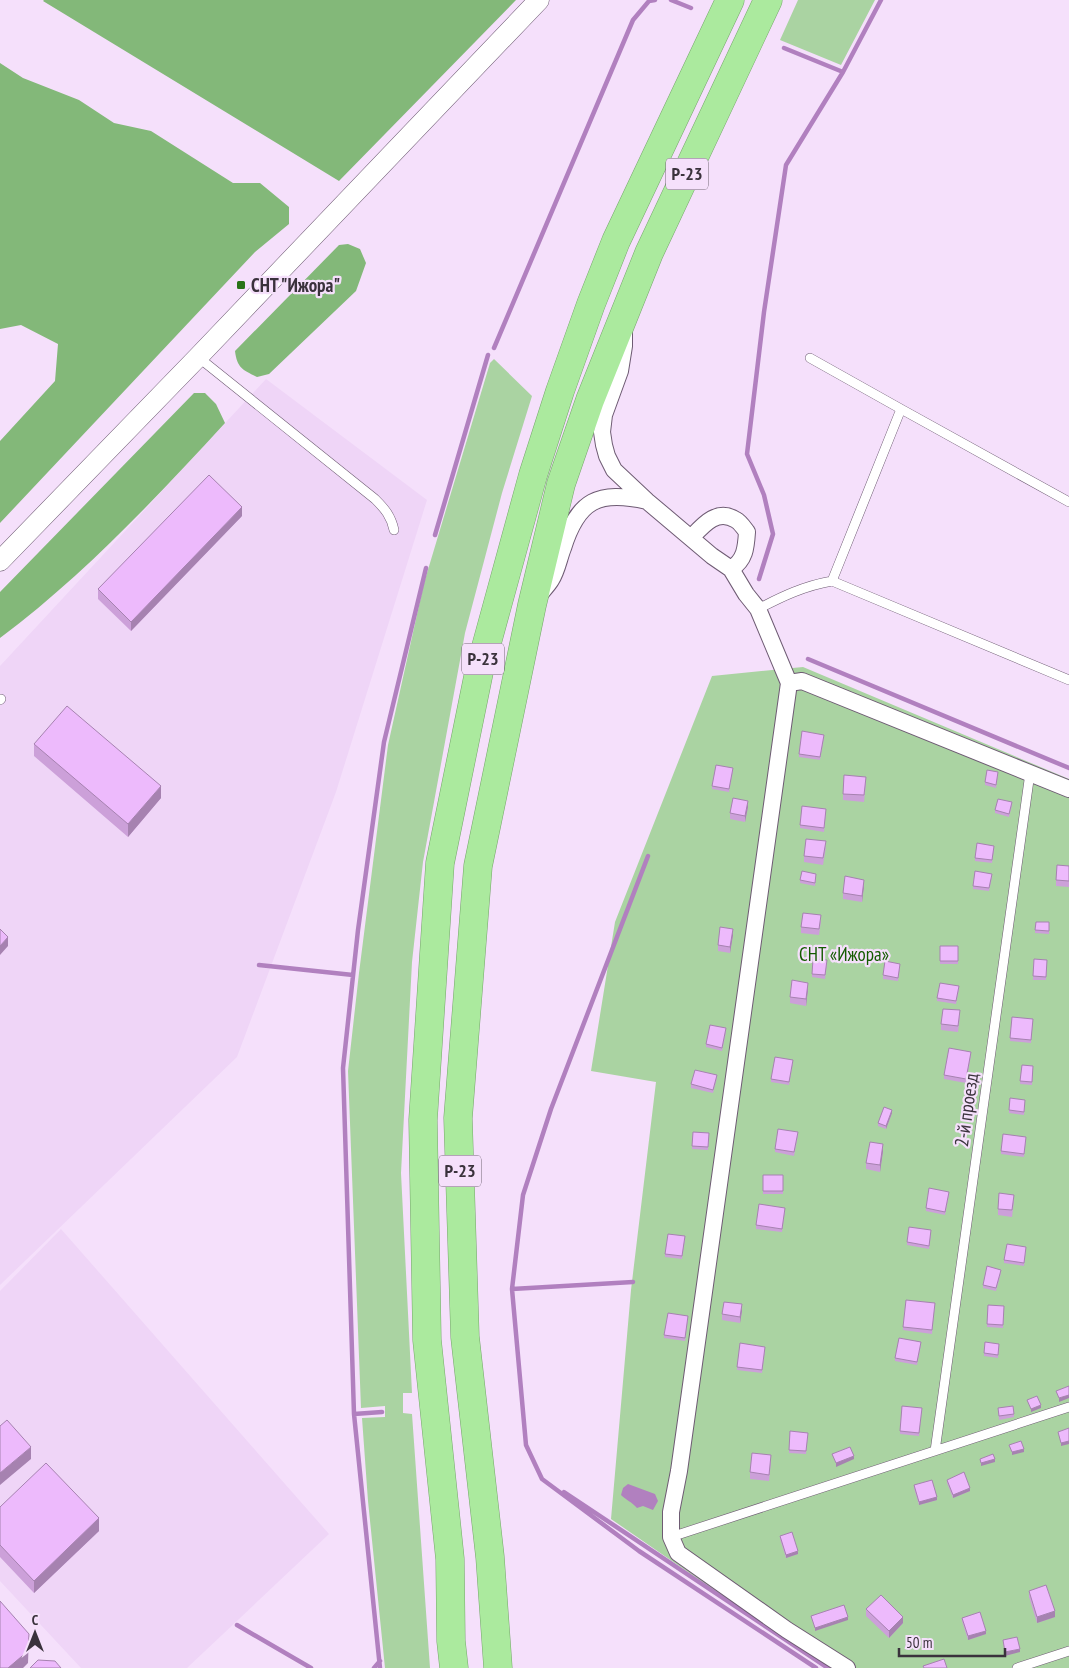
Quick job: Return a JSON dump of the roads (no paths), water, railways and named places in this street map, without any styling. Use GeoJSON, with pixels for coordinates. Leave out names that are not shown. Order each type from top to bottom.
{"type":"FeatureCollection","features":[{"type":"Feature","properties":{"kind":"highway","name":"Р-23"},"geometry":{"type":"LineString","coordinates":[[454,1668],[451,1641],[450,1559],[427,1340],[424,1129],[440,863],[479,672],[533,476],[560,391],[616,241],[730,0]]}},
{"type":"Feature","properties":{"kind":"highway","name":"Р-23"},"geometry":{"type":"LineString","coordinates":[[498,1668],[490,1557],[466,1337],[458,1118],[478,866],[532,604],[561,484],[590,400],[650,253],[768,0]]}},
{"type":"Feature","properties":{"kind":"street"},"geometry":{"type":"LineString","coordinates":[[0,561],[539,0]]}},
{"type":"Feature","properties":{"kind":"street"},"geometry":{"type":"LineString","coordinates":[[624,315],[624,346],[620,371],[604,415],[602,432],[604,445],[614,470],[647,501],[712,556],[731,569],[746,594],[758,609],[789,683],[679,1471],[670,1512],[671,1537],[678,1553],[787,1630],[847,1668]]}},
{"type":"Feature","properties":{"kind":"street"},"geometry":{"type":"LineString","coordinates":[[532,604],[552,579],[566,538],[583,508],[595,500],[605,497],[617,496],[647,501]]}},
{"type":"Feature","properties":{"kind":"street"},"geometry":{"type":"LineString","coordinates":[[691,538],[706,522],[713,518],[722,515],[737,520],[747,532],[747,544],[744,555],[738,564],[731,569]]}},
{"type":"Feature","properties":{"kind":"street"},"geometry":{"type":"LineString","coordinates":[[789,683],[802,681],[1069,789]]}},
{"type":"Feature","properties":{"kind":"lane"},"geometry":{"type":"LineString","coordinates":[[198,357],[375,499],[392,519],[394,530]]}},
{"type":"Feature","properties":{"kind":"lane"},"geometry":{"type":"LineString","coordinates":[[810,358],[1069,502]]}},
{"type":"Feature","properties":{"kind":"lane"},"geometry":{"type":"LineString","coordinates":[[832,581],[901,409]]}},
{"type":"Feature","properties":{"kind":"lane"},"geometry":{"type":"LineString","coordinates":[[758,609],[790,593],[812,585],[832,581],[1069,680]]}},
{"type":"Feature","properties":{"kind":"lane","name":"2-й проезд"},"geometry":{"type":"LineString","coordinates":[[935,1451],[1030,774]]}},
{"type":"Feature","properties":{"kind":"lane"},"geometry":{"type":"LineString","coordinates":[[671,1537],[1069,1407]]}},
{"type":"Feature","properties":{"kind":"lane"},"geometry":{"type":"LineString","coordinates":[[449,1668],[451,1641]]}},
{"type":"Feature","properties":{"kind":"lane"},"geometry":{"type":"LineString","coordinates":[[1017,1668],[1069,1651]]}},
{"type":"Feature","properties":{"kind":"waterway"},"geometry":{"type":"LineString","coordinates":[[494,348],[633,20],[649,1],[655,0]]}},
{"type":"Feature","properties":{"kind":"waterway"},"geometry":{"type":"LineString","coordinates":[[671,0],[691,8]]}},
{"type":"Feature","properties":{"kind":"waterway"},"geometry":{"type":"LineString","coordinates":[[784,48],[843,72],[881,0]]}},
{"type":"Feature","properties":{"kind":"waterway"},"geometry":{"type":"LineString","coordinates":[[759,579],[773,534],[764,495],[747,454],[764,312],[786,165],[843,72]]}},
{"type":"Feature","properties":{"kind":"waterway"},"geometry":{"type":"LineString","coordinates":[[435,535],[488,355]]}},
{"type":"Feature","properties":{"kind":"waterway"},"geometry":{"type":"LineString","coordinates":[[380,1668],[354,1414],[343,1068],[358,930],[384,742],[426,568]]}},
{"type":"Feature","properties":{"kind":"waterway"},"geometry":{"type":"LineString","coordinates":[[808,659],[1069,768]]}},
{"type":"Feature","properties":{"kind":"waterway"},"geometry":{"type":"LineString","coordinates":[[633,1282],[512,1289],[523,1195],[551,1109],[648,856]]}},
{"type":"Feature","properties":{"kind":"waterway"},"geometry":{"type":"LineString","coordinates":[[259,965],[353,975]]}},
{"type":"Feature","properties":{"kind":"waterway"},"geometry":{"type":"LineString","coordinates":[[512,1289],[526,1445],[542,1479],[639,1551],[816,1668]]}},
{"type":"Feature","properties":{"kind":"waterway"},"geometry":{"type":"LineString","coordinates":[[354,1414],[382,1412]]}},
{"type":"Feature","properties":{"kind":"waterway"},"geometry":{"type":"LineString","coordinates":[[564,1492],[828,1668]]}},
{"type":"Feature","properties":{"kind":"waterway"},"geometry":{"type":"LineString","coordinates":[[237,1625],[311,1668]]}},
{"type":"Feature","properties":{"kind":"waterway"},"geometry":{"type":"LineString","coordinates":[[374,1668],[380,1661]]}},
{"type":"Feature","properties":{"kind":"place","name":"СНТ \"Ижора\""},"geometry":{"type":"Point","coordinates":[241,285]}},
{"type":"Feature","properties":{"kind":"park label","name":"СНТ «Ижора»"},"geometry":{"type":"Point","coordinates":[844,954]}}]}
